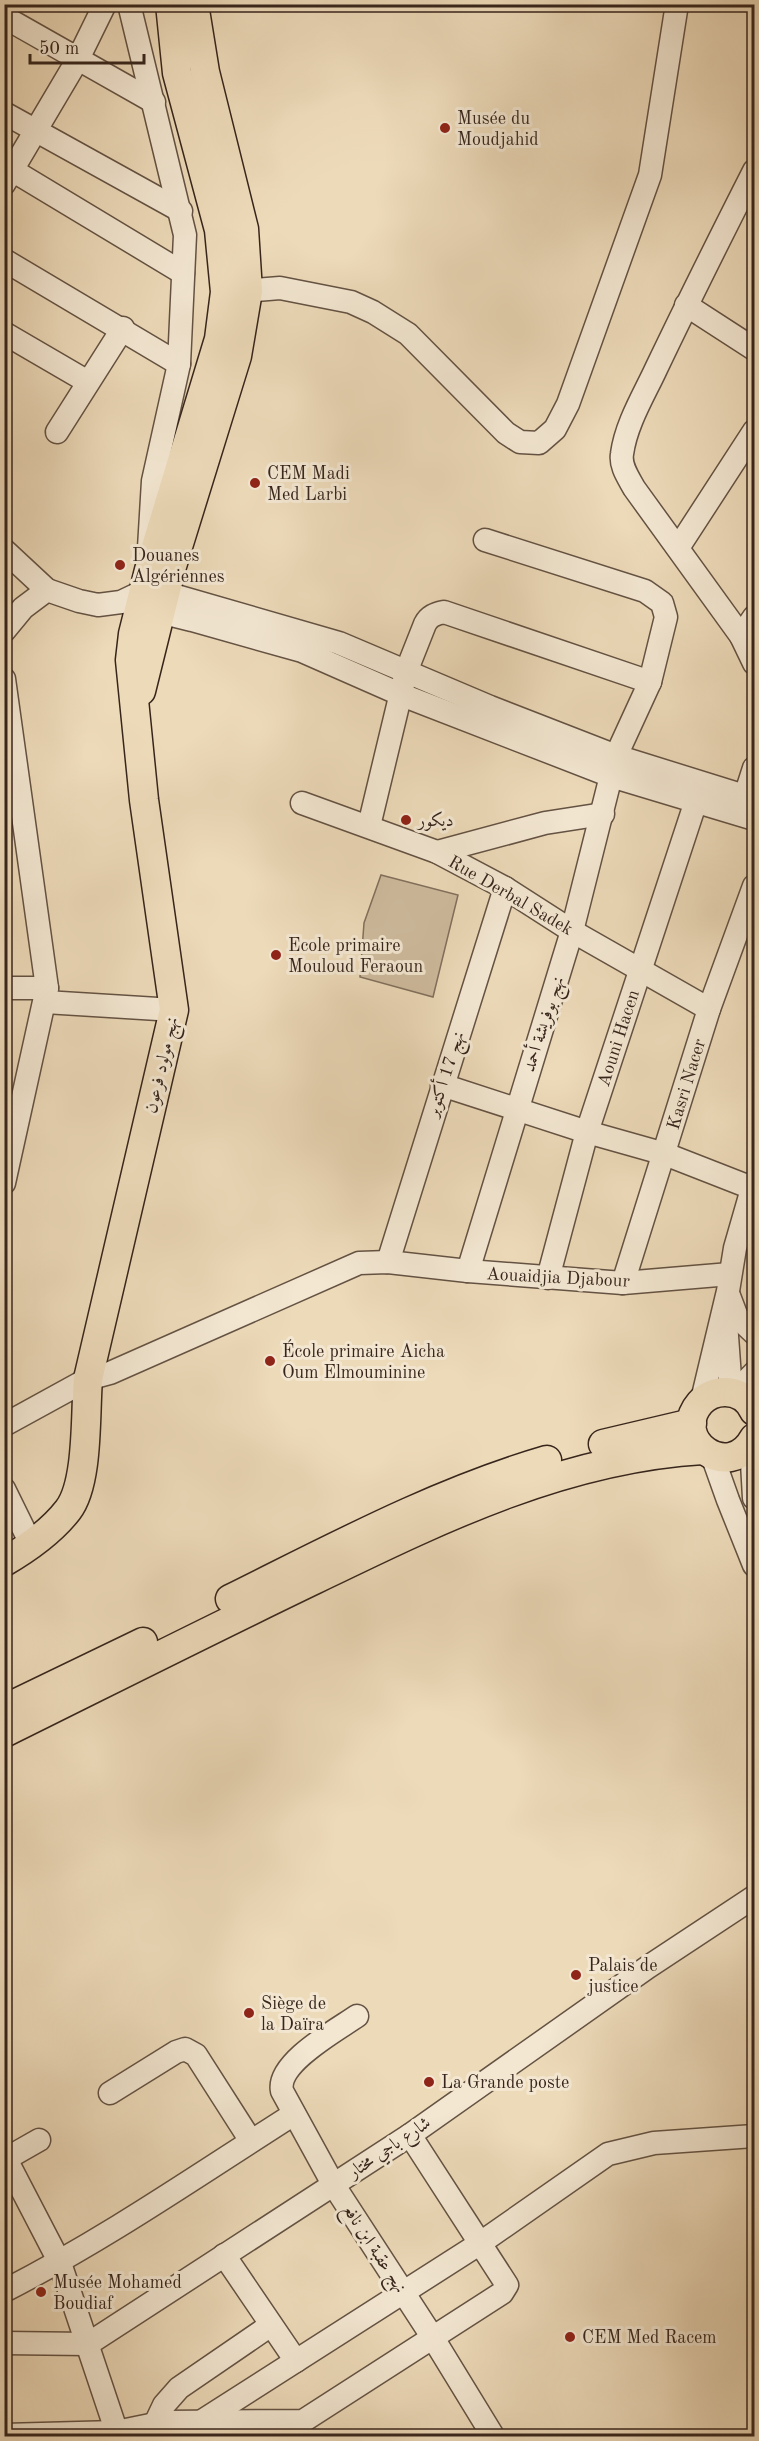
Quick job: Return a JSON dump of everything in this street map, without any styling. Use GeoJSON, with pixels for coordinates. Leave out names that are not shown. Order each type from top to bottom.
{"type":"FeatureCollection","features":[{"type":"Feature","properties":{"kind":"main road"},"geometry":{"type":"LineString","coordinates":[[170,4],[177,74],[236,291]]}},
{"type":"Feature","properties":{"kind":"main road"},"geometry":{"type":"LineString","coordinates":[[194,4],[205,72],[244,229],[236,291]]}},
{"type":"Feature","properties":{"kind":"main road","name":"نهج مولود فرعون"},"geometry":{"type":"LineString","coordinates":[[4,1562],[32,1546],[68,1510],[77,1492],[86,1426],[88,1379],[174,1010],[144,800],[130,660],[219,339],[236,291]]}},
{"type":"Feature","properties":{"kind":"main road"},"geometry":{"type":"LineString","coordinates":[[707,1452],[692,1433],[697,1412],[710,1395],[732,1392],[744,1397],[754,1412]]}},
{"type":"Feature","properties":{"kind":"main road"},"geometry":{"type":"LineString","coordinates":[[4,1709],[365,1532],[469,1487],[508,1471],[697,1412]]}},
{"type":"Feature","properties":{"kind":"main road"},"geometry":{"type":"LineString","coordinates":[[4,1733],[255,1608],[470,1507],[551,1477],[592,1465],[647,1454],[707,1452],[720,1457],[736,1456],[753,1441]]}},
{"type":"Feature","properties":{"kind":"street"},"geometry":{"type":"LineString","coordinates":[[105,4],[78,59],[37,132],[8,177],[183,273]]}},
{"type":"Feature","properties":{"kind":"street"},"geometry":{"type":"LineString","coordinates":[[129,4],[184,235],[179,364],[153,481],[146,597]]}},
{"type":"Feature","properties":{"kind":"street"},"geometry":{"type":"LineString","coordinates":[[236,291],[280,288],[351,302],[373,312],[408,334],[506,433],[520,442],[538,443],[555,429],[568,404],[650,175],[677,4]]}},
{"type":"Feature","properties":{"kind":"street"},"geometry":{"type":"LineString","coordinates":[[4,18],[154,102]]}},
{"type":"Feature","properties":{"kind":"street"},"geometry":{"type":"LineString","coordinates":[[4,113],[180,211]]}},
{"type":"Feature","properties":{"kind":"street"},"geometry":{"type":"LineString","coordinates":[[754,171],[630,426],[621,457],[625,473],[634,488],[741,636],[754,663]]}},
{"type":"Feature","properties":{"kind":"street"},"geometry":{"type":"LineString","coordinates":[[4,260],[123,328],[179,364]]}},
{"type":"Feature","properties":{"kind":"street"},"geometry":{"type":"LineString","coordinates":[[687,305],[754,349]]}},
{"type":"Feature","properties":{"kind":"street"},"geometry":{"type":"LineString","coordinates":[[57,432],[123,328]]}},
{"type":"Feature","properties":{"kind":"street"},"geometry":{"type":"LineString","coordinates":[[4,333],[88,382]]}},
{"type":"Feature","properties":{"kind":"street"},"geometry":{"type":"LineString","coordinates":[[678,548],[754,431]]}},
{"type":"Feature","properties":{"kind":"street","name":"نهج بوفريشة أحمد"},"geometry":{"type":"LineString","coordinates":[[468,1271],[572,931],[603,814],[613,766],[650,682],[666,617],[665,609],[657,598],[645,591],[485,540]]}},
{"type":"Feature","properties":{"kind":"street"},"geometry":{"type":"LineString","coordinates":[[4,550],[47,590],[79,601],[98,605],[146,597],[339,643],[613,766],[696,801],[754,819]]}},
{"type":"Feature","properties":{"kind":"street"},"geometry":{"type":"LineString","coordinates":[[4,631],[23,608],[47,590]]}},
{"type":"Feature","properties":{"kind":"street"},"geometry":{"type":"LineString","coordinates":[[146,597],[302,651],[402,695],[613,766],[750,797],[754,768]]}},
{"type":"Feature","properties":{"kind":"street"},"geometry":{"type":"LineString","coordinates":[[369,826],[406,672],[428,618],[444,612],[650,682]]}},
{"type":"Feature","properties":{"kind":"street"},"geometry":{"type":"LineString","coordinates":[[741,636],[754,617]]}},
{"type":"Feature","properties":{"kind":"street"},"geometry":{"type":"LineString","coordinates":[[4,679],[46,995],[4,1184]]}},
{"type":"Feature","properties":{"kind":"street","name":"Aouni Hacen"},"geometry":{"type":"LineString","coordinates":[[548,1278],[587,1132],[696,801]]}},
{"type":"Feature","properties":{"kind":"street","name":"Rue Derbal Sadek"},"geometry":{"type":"LineString","coordinates":[[302,803],[436,852],[505,888],[572,931],[709,1010]]}},
{"type":"Feature","properties":{"kind":"street"},"geometry":{"type":"LineString","coordinates":[[436,852],[545,823],[603,814]]}},
{"type":"Feature","properties":{"kind":"street","name":"Kasri Nacer"},"geometry":{"type":"LineString","coordinates":[[623,1283],[709,1010],[754,886]]}},
{"type":"Feature","properties":{"kind":"street","name":"نهج 17 أكتوبر"},"geometry":{"type":"LineString","coordinates":[[388,1262],[441,1085],[505,888]]}},
{"type":"Feature","properties":{"kind":"street"},"geometry":{"type":"LineString","coordinates":[[4,988],[174,1010]]}},
{"type":"Feature","properties":{"kind":"street"},"geometry":{"type":"LineString","coordinates":[[441,1085],[587,1132],[665,1154],[753,1185],[697,1412]]}},
{"type":"Feature","properties":{"kind":"street","name":"Aouaidjia Djabour"},"geometry":{"type":"LineString","coordinates":[[4,1425],[88,1379],[110,1373],[358,1263],[388,1262],[548,1278],[727,1289]]}},
{"type":"Feature","properties":{"kind":"street"},"geometry":{"type":"LineString","coordinates":[[727,1289],[737,1317],[754,1333]]}},
{"type":"Feature","properties":{"kind":"street"},"geometry":{"type":"LineString","coordinates":[[727,1289],[732,1392]]}},
{"type":"Feature","properties":{"kind":"street"},"geometry":{"type":"LineString","coordinates":[[732,1392],[754,1373]]}},
{"type":"Feature","properties":{"kind":"street"},"geometry":{"type":"LineString","coordinates":[[753,1441],[754,1498]]}},
{"type":"Feature","properties":{"kind":"street"},"geometry":{"type":"LineString","coordinates":[[707,1452],[754,1565]]}},
{"type":"Feature","properties":{"kind":"street"},"geometry":{"type":"LineString","coordinates":[[4,1489],[32,1546]]}},
{"type":"Feature","properties":{"kind":"street","name":"شارع باجي مختار"},"geometry":{"type":"LineString","coordinates":[[88,2344],[410,2135],[648,1967],[754,1897]]}},
{"type":"Feature","properties":{"kind":"street","name":"نهج عقبة ابن نافع"},"geometry":{"type":"LineString","coordinates":[[357,2016],[301,2056],[284,2074],[280,2084],[282,2091],[333,2184],[433,2338],[493,2436]]}},
{"type":"Feature","properties":{"kind":"street"},"geometry":{"type":"LineString","coordinates":[[110,2093],[176,2052],[185,2049],[196,2055],[251,2141]]}},
{"type":"Feature","properties":{"kind":"street"},"geometry":{"type":"LineString","coordinates":[[4,2291],[60,2263],[164,2199],[294,2114]]}},
{"type":"Feature","properties":{"kind":"street"},"geometry":{"type":"LineString","coordinates":[[6,2436],[117,2434],[155,2424],[202,2421],[303,2421],[505,2290],[507,2285],[410,2135]]}},
{"type":"Feature","properties":{"kind":"street"},"geometry":{"type":"LineString","coordinates":[[202,2421],[479,2244],[608,2154],[654,2143],[754,2136]]}},
{"type":"Feature","properties":{"kind":"street"},"geometry":{"type":"LineString","coordinates":[[39,2140],[5,2160],[60,2263],[117,2434]]}},
{"type":"Feature","properties":{"kind":"street"},"geometry":{"type":"LineString","coordinates":[[224,2255],[296,2361]]}},
{"type":"Feature","properties":{"kind":"street"},"geometry":{"type":"LineString","coordinates":[[155,2424],[164,2405],[180,2388],[271,2325]]}},
{"type":"Feature","properties":{"kind":"street"},"geometry":{"type":"LineString","coordinates":[[4,2343],[88,2344]]}},
{"type":"Feature","properties":{"kind":"shaded area"},"geometry":{"type":"Polygon","coordinates":[[[381,875],[458,895],[433,997],[360,977],[364,923],[381,875]]]}},
{"type":"Feature","properties":{"kind":"place","name":"Musée du Moudjahid"},"geometry":{"type":"Point","coordinates":[445,128]}},
{"type":"Feature","properties":{"kind":"place","name":"CEM Madi Med Larbi"},"geometry":{"type":"Point","coordinates":[255,483]}},
{"type":"Feature","properties":{"kind":"place","name":"Douanes Algériennes"},"geometry":{"type":"Point","coordinates":[120,565]}},
{"type":"Feature","properties":{"kind":"place","name":"ديكور"},"geometry":{"type":"Point","coordinates":[406,820]}},
{"type":"Feature","properties":{"kind":"place","name":"Ecole primaire Mouloud Feraoun"},"geometry":{"type":"Point","coordinates":[276,955]}},
{"type":"Feature","properties":{"kind":"place","name":"École primaire Aicha Oum Elmouminine"},"geometry":{"type":"Point","coordinates":[270,1361]}},
{"type":"Feature","properties":{"kind":"place","name":"Palais de justice"},"geometry":{"type":"Point","coordinates":[576,1975]}},
{"type":"Feature","properties":{"kind":"place","name":"Siège de la Daïra"},"geometry":{"type":"Point","coordinates":[249,2013]}},
{"type":"Feature","properties":{"kind":"place","name":"La Grande poste"},"geometry":{"type":"Point","coordinates":[429,2082]}},
{"type":"Feature","properties":{"kind":"place","name":"Musée Mohamed Boudiaf"},"geometry":{"type":"Point","coordinates":[41,2292]}},
{"type":"Feature","properties":{"kind":"place","name":"CEM Med Racem"},"geometry":{"type":"Point","coordinates":[570,2337]}}]}
